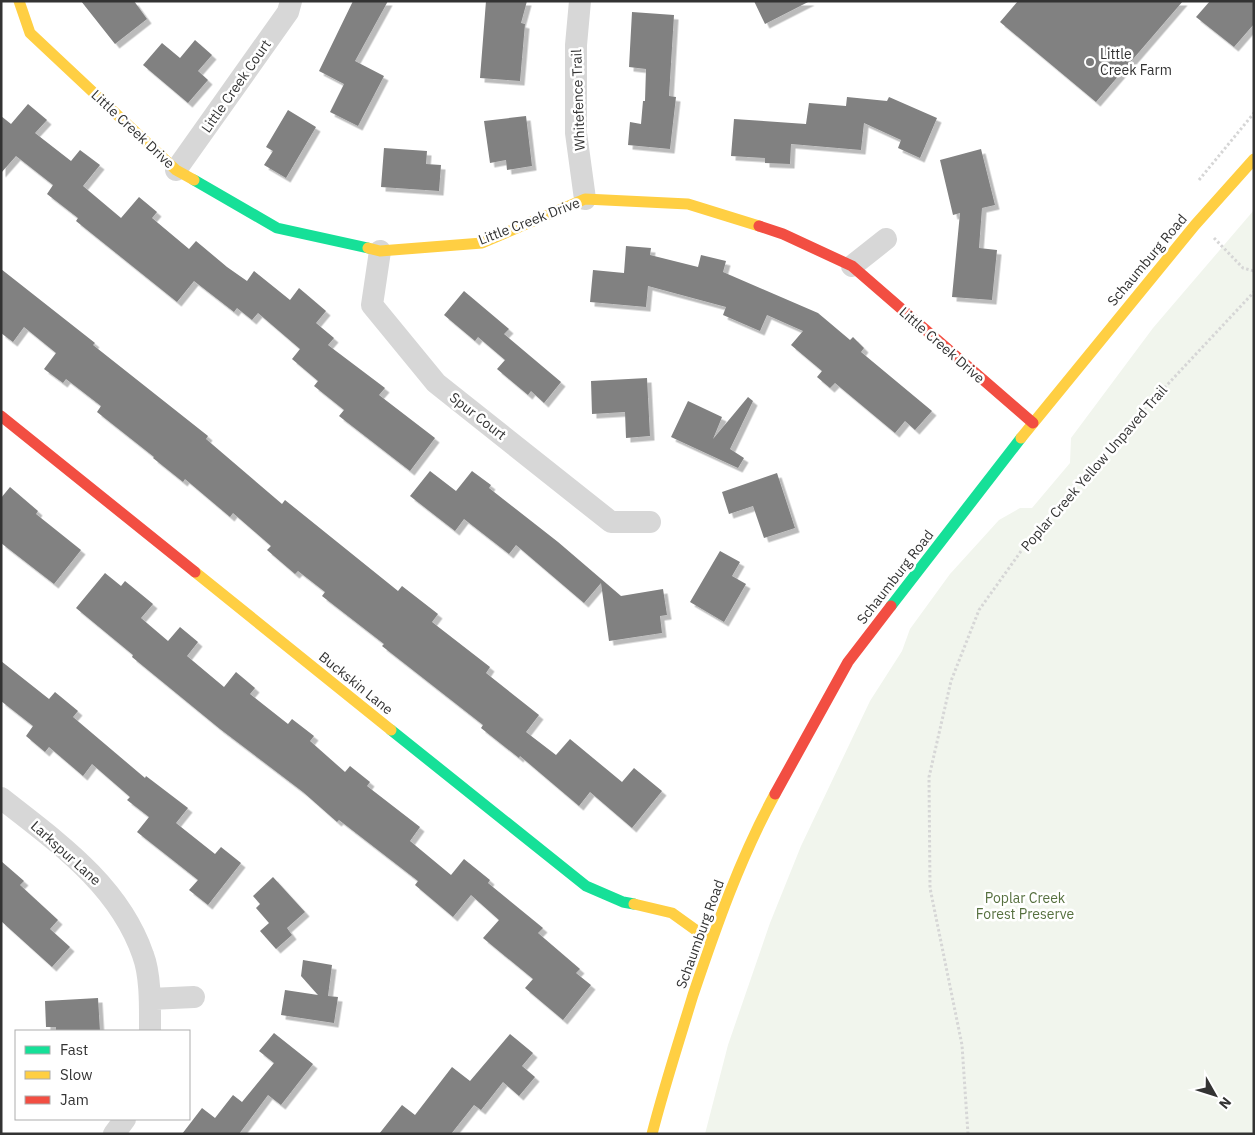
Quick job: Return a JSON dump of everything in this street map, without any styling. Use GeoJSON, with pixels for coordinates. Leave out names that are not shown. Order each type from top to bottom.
{"type":"FeatureCollection","features":[{"type":"Feature","properties":{"kind":"street","name":"Little Creek Drive"},"geometry":{"type":"LineString","coordinates":[[19,1],[30,32],[176,170],[277,228],[380,251],[482,243],[585,199],[688,204],[783,234],[852,266],[1033,423]]}},
{"type":"Feature","properties":{"kind":"street","name":"Little Creek Court"},"geometry":{"type":"LineString","coordinates":[[176,170],[288,12],[291,1]]}},
{"type":"Feature","properties":{"kind":"street","name":"Whitefence Trail"},"geometry":{"type":"LineString","coordinates":[[580,1],[576,45],[576,133],[585,199]]}},
{"type":"Feature","properties":{"kind":"street","name":"Schaumburg Road"},"geometry":{"type":"LineString","coordinates":[[652,1134],[667,1077],[711,941],[755,831],[848,662],[1033,423],[1195,225],[1254,159]]}},
{"type":"Feature","properties":{"kind":"street"},"geometry":{"type":"LineString","coordinates":[[852,266],[886,239]]}},
{"type":"Feature","properties":{"kind":"street","name":"Spur Court"},"geometry":{"type":"LineString","coordinates":[[380,251],[372,305],[436,383],[611,522],[650,522]]}},
{"type":"Feature","properties":{"kind":"street","name":"Buckskin Lane"},"geometry":{"type":"LineString","coordinates":[[1,416],[586,886],[623,902],[672,913],[711,941]]}},
{"type":"Feature","properties":{"kind":"street","name":"Larkspur Lane"},"geometry":{"type":"LineString","coordinates":[[1,798],[55,840],[98,879],[122,910],[144,956],[150,999],[150,1030]]}},
{"type":"Feature","properties":{"kind":"street"},"geometry":{"type":"LineString","coordinates":[[150,999],[194,997]]}},
{"type":"Feature","properties":{"kind":"street"},"geometry":{"type":"LineString","coordinates":[[114,1134],[124,1120]]}},
{"type":"Feature","properties":{"kind":"path"},"geometry":{"type":"LineString","coordinates":[[1193,187],[1254,112]]}},
{"type":"Feature","properties":{"kind":"path"},"geometry":{"type":"LineString","coordinates":[[1195,225],[1215,239],[1243,268],[1254,271]]}},
{"type":"Feature","properties":{"kind":"path","name":"Poplar Creek Yellow Unpaved Trail"},"geometry":{"type":"LineString","coordinates":[[968,1134],[962,1045],[930,888],[929,777],[951,681],[980,610],[1029,540],[1110,446],[1254,292]]}},
{"type":"Feature","properties":{"kind":"green space","name":"Poplar Creek Forest Preserve"},"geometry":{"type":"Polygon","coordinates":[[[1254,210],[1254,1134],[705,1134],[728,1045],[770,923],[801,846],[870,701],[902,651],[910,629],[950,574],[999,520],[1020,508],[1032,508],[1070,463],[1071,438],[1153,328],[1254,210]]]}},
{"type":"Feature","properties":{"kind":"building"},"geometry":{"type":"Polygon","coordinates":[[[81,1],[134,1],[147,19],[115,44],[81,1]]]}},
{"type":"Feature","properties":{"kind":"building"},"geometry":{"type":"Polygon","coordinates":[[[353,1],[388,1],[355,61],[384,76],[358,126],[330,112],[344,84],[319,71],[353,1]]]}},
{"type":"Feature","properties":{"kind":"building"},"geometry":{"type":"Polygon","coordinates":[[[486,1],[527,1],[521,23],[525,24],[520,81],[480,78],[486,1]]]}},
{"type":"Feature","properties":{"kind":"building"},"geometry":{"type":"Polygon","coordinates":[[[754,1],[810,1],[765,24],[754,1]]]}},
{"type":"Feature","properties":{"kind":"building","name":"Little Creek Farm"},"geometry":{"type":"Polygon","coordinates":[[[1018,1],[1183,1],[1096,102],[1000,22],[1018,1]]]}},
{"type":"Feature","properties":{"kind":"building","name":"Little Creek Farm"},"geometry":{"type":"Polygon","coordinates":[[[1210,1],[1254,1],[1254,24],[1234,47],[1196,17],[1210,1]]]}},
{"type":"Feature","properties":{"kind":"building"},"geometry":{"type":"Polygon","coordinates":[[[632,12],[674,15],[669,96],[676,97],[670,149],[628,145],[630,122],[641,124],[643,101],[645,101],[646,69],[629,67],[632,12]]]}},
{"type":"Feature","properties":{"kind":"building"},"geometry":{"type":"Polygon","coordinates":[[[195,40],[212,55],[198,71],[208,80],[188,103],[143,65],[162,43],[180,58],[195,40]]]}},
{"type":"Feature","properties":{"kind":"building"},"geometry":{"type":"Polygon","coordinates":[[[847,97],[887,101],[889,97],[937,118],[920,158],[898,148],[901,140],[864,123],[861,150],[791,144],[790,164],[765,163],[765,158],[731,156],[734,119],[806,124],[809,103],[846,106],[847,97]]]}},
{"type":"Feature","properties":{"kind":"building"},"geometry":{"type":"Polygon","coordinates":[[[28,104],[47,120],[35,133],[71,161],[80,150],[100,165],[83,186],[121,218],[139,197],[157,212],[152,218],[189,249],[196,241],[247,281],[254,271],[290,300],[299,288],[326,311],[316,323],[334,338],[328,345],[385,388],[379,395],[435,438],[410,471],[339,416],[344,410],[314,386],[318,381],[292,359],[300,349],[258,313],[252,320],[237,308],[234,312],[194,281],[177,302],[76,221],[78,218],[47,194],[53,185],[16,156],[1,173],[1,116],[11,124],[28,104]]]}},
{"type":"Feature","properties":{"kind":"building"},"geometry":{"type":"Polygon","coordinates":[[[288,110],[316,127],[286,178],[264,165],[273,151],[266,147],[288,110]]]}},
{"type":"Feature","properties":{"kind":"building"},"geometry":{"type":"Polygon","coordinates":[[[526,116],[532,166],[507,170],[506,160],[490,163],[484,121],[526,116]]]}},
{"type":"Feature","properties":{"kind":"building"},"geometry":{"type":"Polygon","coordinates":[[[384,148],[427,151],[426,164],[441,165],[439,191],[381,187],[384,148]]]}},
{"type":"Feature","properties":{"kind":"building"},"geometry":{"type":"Polygon","coordinates":[[[981,149],[995,205],[982,208],[979,248],[997,250],[992,300],[952,297],[960,213],[953,215],[940,160],[981,149]]]}},
{"type":"Feature","properties":{"kind":"building"},"geometry":{"type":"Polygon","coordinates":[[[626,246],[651,248],[650,255],[698,267],[701,255],[726,261],[723,272],[818,313],[850,340],[853,337],[864,348],[861,352],[932,411],[915,430],[905,421],[895,433],[835,383],[830,388],[817,377],[822,371],[791,345],[803,331],[767,315],[760,331],[723,315],[726,307],[648,286],[646,307],[590,302],[593,270],[624,273],[626,246]]]}},
{"type":"Feature","properties":{"kind":"building"},"geometry":{"type":"Polygon","coordinates":[[[1,269],[208,436],[206,439],[282,504],[285,500],[398,591],[402,586],[438,614],[432,622],[490,667],[486,673],[539,715],[526,732],[556,755],[570,739],[622,782],[634,768],[662,791],[632,828],[590,792],[579,806],[520,756],[519,758],[481,728],[483,725],[382,646],[384,644],[322,596],[325,592],[298,571],[295,574],[267,550],[271,546],[233,513],[230,517],[185,479],[183,482],[97,412],[101,406],[66,379],[63,383],[44,369],[56,353],[24,327],[13,342],[1,333],[1,269]]]}},
{"type":"Feature","properties":{"kind":"building"},"geometry":{"type":"Polygon","coordinates":[[[464,291],[509,329],[504,334],[561,382],[544,403],[531,391],[528,395],[497,369],[505,360],[478,337],[475,341],[444,315],[464,291]]]}},
{"type":"Feature","properties":{"kind":"building"},"geometry":{"type":"Polygon","coordinates":[[[647,378],[650,436],[626,438],[625,412],[592,414],[591,381],[647,378]]]}},
{"type":"Feature","properties":{"kind":"building"},"geometry":{"type":"Polygon","coordinates":[[[748,397],[753,401],[730,449],[744,458],[738,468],[671,437],[688,401],[722,417],[713,439],[748,397]]]}},
{"type":"Feature","properties":{"kind":"building"},"geometry":{"type":"Polygon","coordinates":[[[430,471],[456,491],[472,471],[491,485],[489,488],[558,542],[621,596],[663,589],[667,615],[660,616],[662,633],[609,641],[601,583],[584,603],[516,545],[509,554],[464,519],[455,531],[410,496],[430,471]]]}},
{"type":"Feature","properties":{"kind":"building"},"geometry":{"type":"Polygon","coordinates":[[[777,473],[795,528],[764,538],[753,506],[729,514],[722,492],[777,473]]]}},
{"type":"Feature","properties":{"kind":"building"},"geometry":{"type":"Polygon","coordinates":[[[10,487],[38,511],[36,514],[81,550],[54,584],[1,543],[1,498],[10,487]]]}},
{"type":"Feature","properties":{"kind":"building"},"geometry":{"type":"Polygon","coordinates":[[[720,551],[740,562],[732,576],[746,584],[724,622],[690,602],[720,551]]]}},
{"type":"Feature","properties":{"kind":"building"},"geometry":{"type":"Polygon","coordinates":[[[105,573],[121,586],[125,581],[153,604],[141,618],[168,641],[180,627],[198,642],[187,656],[224,687],[236,672],[255,688],[250,694],[288,724],[292,719],[314,736],[310,741],[345,772],[350,766],[370,782],[367,786],[420,827],[410,841],[451,875],[464,859],[490,880],[488,883],[543,928],[538,933],[580,969],[576,973],[591,985],[563,1020],[525,988],[533,979],[483,938],[499,920],[471,895],[453,917],[415,885],[418,881],[339,820],[337,822],[303,792],[220,729],[76,608],[105,573]]]}},
{"type":"Feature","properties":{"kind":"building"},"geometry":{"type":"Polygon","coordinates":[[[1,661],[49,699],[55,692],[78,711],[73,717],[145,778],[146,776],[188,808],[176,823],[215,854],[221,847],[241,863],[208,905],[189,890],[198,880],[137,832],[149,817],[127,800],[130,797],[92,764],[83,776],[49,747],[45,752],[26,736],[33,726],[1,701],[1,661]]]}},
{"type":"Feature","properties":{"kind":"building"},"geometry":{"type":"Polygon","coordinates":[[[1,861],[24,881],[20,885],[58,920],[50,929],[70,947],[52,967],[1,921],[1,861]]]}},
{"type":"Feature","properties":{"kind":"building"},"geometry":{"type":"Polygon","coordinates":[[[273,877],[305,912],[287,928],[292,935],[276,949],[260,931],[269,923],[256,908],[260,904],[253,896],[273,877]]]}},
{"type":"Feature","properties":{"kind":"building"},"geometry":{"type":"Polygon","coordinates":[[[303,960],[332,965],[328,996],[338,997],[334,1023],[281,1015],[285,990],[318,995],[301,976],[303,960]]]}},
{"type":"Feature","properties":{"kind":"building"},"geometry":{"type":"Polygon","coordinates":[[[98,998],[100,1030],[56,1030],[56,1027],[46,1027],[45,1001],[98,998]]]}},
{"type":"Feature","properties":{"kind":"building"},"geometry":{"type":"Polygon","coordinates":[[[274,1033],[313,1064],[281,1105],[268,1095],[239,1134],[182,1134],[202,1108],[215,1118],[233,1095],[242,1102],[274,1063],[259,1051],[274,1033]]]}},
{"type":"Feature","properties":{"kind":"building"},"geometry":{"type":"Polygon","coordinates":[[[510,1034],[533,1053],[522,1066],[535,1077],[519,1096],[503,1082],[481,1110],[474,1105],[451,1134],[379,1134],[402,1105],[415,1115],[452,1067],[470,1081],[510,1034]]]}},
{"type":"Feature","properties":{"kind":"traffic: fast"},"geometry":{"type":"LineString","coordinates":[[194,180],[277,228],[368,248]]}},
{"type":"Feature","properties":{"kind":"traffic: fast"},"geometry":{"type":"LineString","coordinates":[[891,606],[1021,438]]}},
{"type":"Feature","properties":{"kind":"traffic: fast"},"geometry":{"type":"LineString","coordinates":[[391,730],[586,886],[623,902],[634,904]]}},
{"type":"Feature","properties":{"kind":"traffic: slow"},"geometry":{"type":"LineString","coordinates":[[19,1],[30,33],[176,170],[194,180]]}},
{"type":"Feature","properties":{"kind":"traffic: slow"},"geometry":{"type":"LineString","coordinates":[[1021,438],[1195,225],[1254,159]]}},
{"type":"Feature","properties":{"kind":"traffic: slow"},"geometry":{"type":"LineString","coordinates":[[368,248],[380,251],[482,243],[585,199],[688,204],[759,226]]}},
{"type":"Feature","properties":{"kind":"traffic: slow"},"geometry":{"type":"LineString","coordinates":[[195,572],[391,730]]}},
{"type":"Feature","properties":{"kind":"traffic: slow"},"geometry":{"type":"LineString","coordinates":[[652,1134],[693,995],[729,893],[762,818],[775,794]]}},
{"type":"Feature","properties":{"kind":"traffic: slow"},"geometry":{"type":"LineString","coordinates":[[634,904],[672,913],[711,941]]}},
{"type":"Feature","properties":{"kind":"traffic: jam"},"geometry":{"type":"LineString","coordinates":[[759,226],[783,234],[852,266],[1033,423]]}},
{"type":"Feature","properties":{"kind":"traffic: jam"},"geometry":{"type":"LineString","coordinates":[[1,416],[195,572]]}},
{"type":"Feature","properties":{"kind":"traffic: jam"},"geometry":{"type":"LineString","coordinates":[[775,794],[848,662],[891,606]]}},
{"type":"Feature","properties":{"kind":"place","name":"Little Creek Farm"},"geometry":{"type":"Point","coordinates":[1090,62]}}]}
